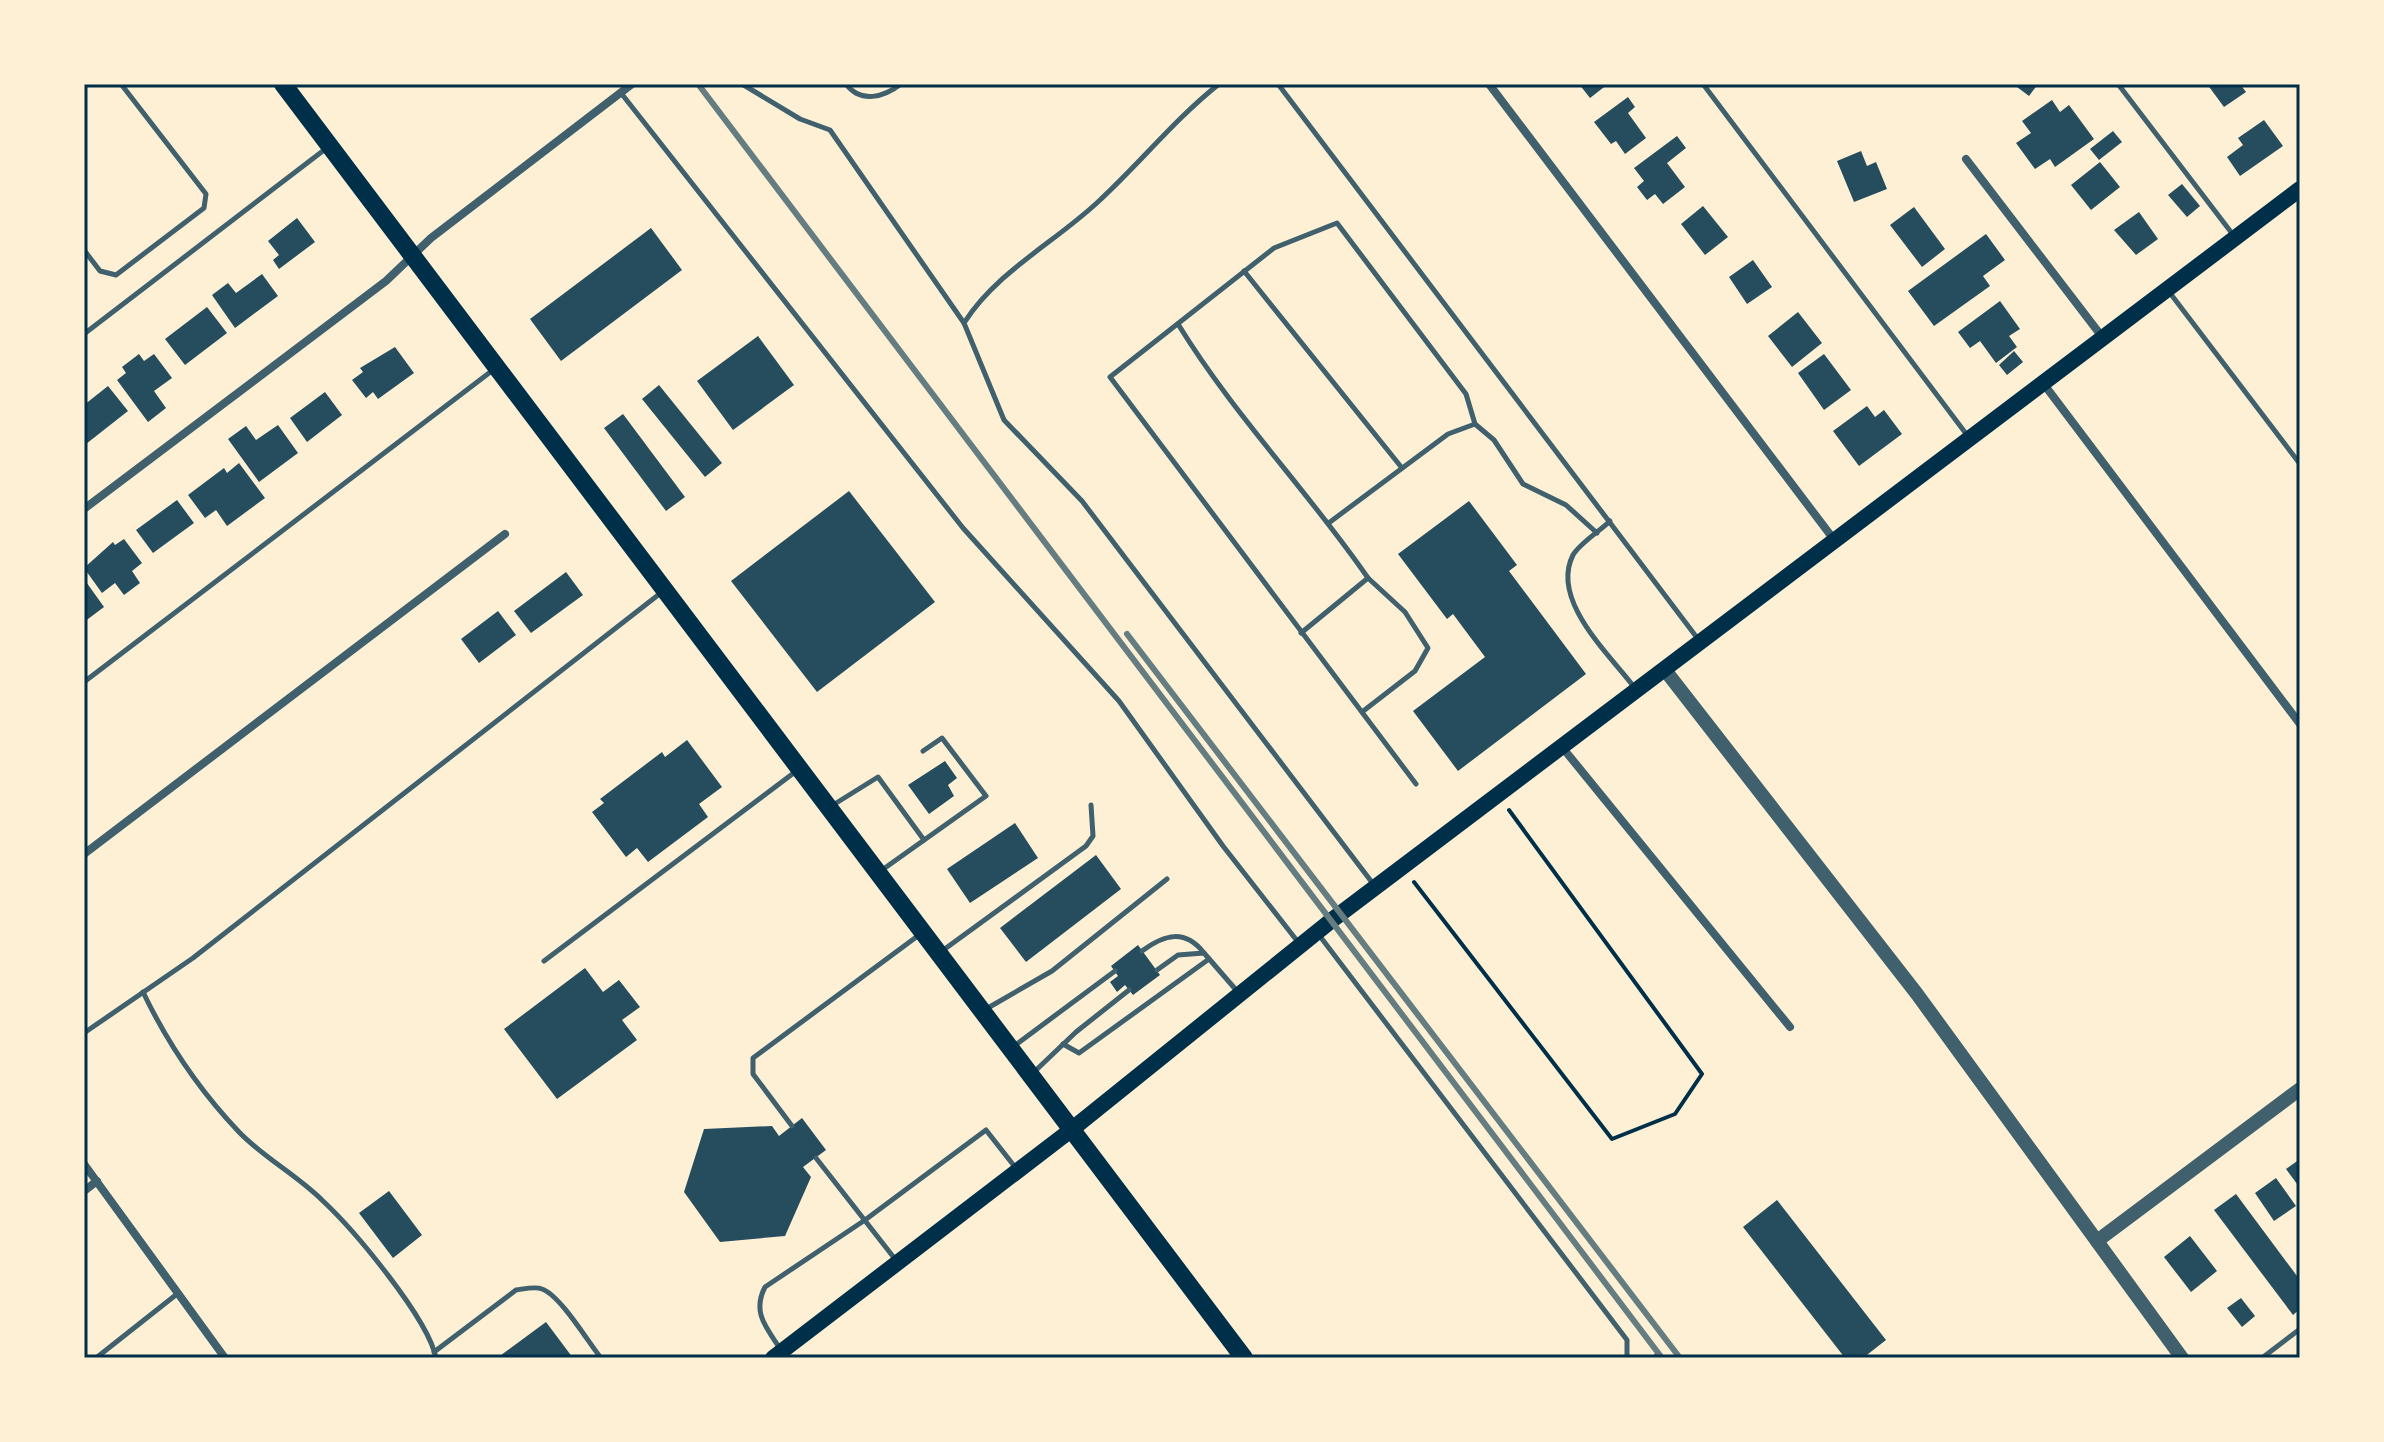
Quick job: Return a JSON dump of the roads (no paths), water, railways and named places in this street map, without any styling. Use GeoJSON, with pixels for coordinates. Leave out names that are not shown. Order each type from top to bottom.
{"type":"FeatureCollection","features":[{"type":"Feature","properties":{"kind":"main road"},"geometry":{"type":"LineString","coordinates":[[283,84],[1244,1358]]}},
{"type":"Feature","properties":{"kind":"main road"},"geometry":{"type":"LineString","coordinates":[[777,1355],[1071,1130],[1300,945],[2300,189]]}},
{"type":"Feature","properties":{"kind":"street"},"geometry":{"type":"LineString","coordinates":[[84,509],[386,281],[431,238],[632,84]]}},
{"type":"Feature","properties":{"kind":"street"},"geometry":{"type":"LineString","coordinates":[[1489,84],[1835,542]]}},
{"type":"Feature","properties":{"kind":"street"},"geometry":{"type":"LineString","coordinates":[[1966,159],[2103,338]]}},
{"type":"Feature","properties":{"kind":"street"},"geometry":{"type":"LineString","coordinates":[[2042,383],[2300,724]]}},
{"type":"Feature","properties":{"kind":"street"},"geometry":{"type":"LineString","coordinates":[[84,854],[505,534]]}},
{"type":"Feature","properties":{"kind":"street"},"geometry":{"type":"LineString","coordinates":[[1665,670],[1917,994],[2182,1358]]}},
{"type":"Feature","properties":{"kind":"street"},"geometry":{"type":"LineString","coordinates":[[1562,747],[1790,1027]]}},
{"type":"Feature","properties":{"kind":"street"},"geometry":{"type":"LineString","coordinates":[[2097,1241],[2300,1089]]}},
{"type":"Feature","properties":{"kind":"street"},"geometry":{"type":"LineString","coordinates":[[84,1164],[225,1358]]}},
{"type":"Feature","properties":{"kind":"street"},"geometry":{"type":"LineString","coordinates":[[84,1191],[97,1181]]}},
{"type":"Feature","properties":{"kind":"lane"},"geometry":{"type":"LineString","coordinates":[[84,250],[100,271],[116,275],[204,208],[206,194],[121,84]]}},
{"type":"Feature","properties":{"kind":"lane"},"geometry":{"type":"LineString","coordinates":[[742,84],[800,119],[830,130],[964,323],[1004,420],[1082,501],[1376,888]]}},
{"type":"Feature","properties":{"kind":"lane"},"geometry":{"type":"LineString","coordinates":[[846,84],[851,91],[869,98],[890,92],[901,84]]}},
{"type":"Feature","properties":{"kind":"lane"},"geometry":{"type":"LineString","coordinates":[[964,323],[980,297],[1099,201],[1187,110],[1219,84]]}},
{"type":"Feature","properties":{"kind":"lane"},"geometry":{"type":"LineString","coordinates":[[1278,84],[1701,643]]}},
{"type":"Feature","properties":{"kind":"lane"},"geometry":{"type":"LineString","coordinates":[[1703,84],[1969,438]]}},
{"type":"Feature","properties":{"kind":"lane"},"geometry":{"type":"LineString","coordinates":[[2118,84],[2236,238]]}},
{"type":"Feature","properties":{"kind":"lane"},"geometry":{"type":"LineString","coordinates":[[621,93],[963,528],[1119,701],[1223,846],[1300,945]]}},
{"type":"Feature","properties":{"kind":"lane"},"geometry":{"type":"LineString","coordinates":[[84,334],[329,146]]}},
{"type":"Feature","properties":{"kind":"lane"},"geometry":{"type":"LineString","coordinates":[[1416,784],[1110,377],[1274,248],[1337,223],[1466,394],[1475,424],[1494,440],[1523,484],[1566,505],[1597,533]]}},
{"type":"Feature","properties":{"kind":"lane"},"geometry":{"type":"LineString","coordinates":[[1244,271],[1402,468]]}},
{"type":"Feature","properties":{"kind":"lane"},"geometry":{"type":"LineString","coordinates":[[2168,290],[2300,464]]}},
{"type":"Feature","properties":{"kind":"lane"},"geometry":{"type":"LineString","coordinates":[[1178,324],[1201,361],[1330,522],[1368,578],[1405,612],[1428,648],[1415,671],[1362,712]]}},
{"type":"Feature","properties":{"kind":"lane"},"geometry":{"type":"LineString","coordinates":[[84,682],[496,368]]}},
{"type":"Feature","properties":{"kind":"lane"},"geometry":{"type":"LineString","coordinates":[[1330,522],[1448,434],[1475,424]]}},
{"type":"Feature","properties":{"kind":"lane"},"geometry":{"type":"LineString","coordinates":[[1610,521],[1574,553],[1569,570],[1570,593],[1576,609],[1637,691]]}},
{"type":"Feature","properties":{"kind":"lane"},"geometry":{"type":"LineString","coordinates":[[1301,633],[1368,578]]}},
{"type":"Feature","properties":{"kind":"lane"},"geometry":{"type":"LineString","coordinates":[[84,1033],[193,958],[664,591]]}},
{"type":"Feature","properties":{"kind":"lane"},"geometry":{"type":"LineString","coordinates":[[877,873],[986,796],[942,738],[923,751]]}},
{"type":"Feature","properties":{"kind":"lane"},"geometry":{"type":"LineString","coordinates":[[544,961],[799,769]]}},
{"type":"Feature","properties":{"kind":"lane"},"geometry":{"type":"LineString","coordinates":[[828,808],[878,777],[924,840]]}},
{"type":"Feature","properties":{"kind":"lane"},"geometry":{"type":"LineString","coordinates":[[938,954],[1086,846],[1093,836],[1091,805]]}},
{"type":"Feature","properties":{"kind":"lane"},"geometry":{"type":"LineString","coordinates":[[981,1011],[1052,971],[1167,879]]}},
{"type":"Feature","properties":{"kind":"lane"},"geometry":{"type":"LineString","coordinates":[[792,1126],[753,1074],[753,1058],[922,932]]}},
{"type":"Feature","properties":{"kind":"lane"},"geometry":{"type":"LineString","coordinates":[[1317,932],[1627,1340],[1627,1358]]}},
{"type":"Feature","properties":{"kind":"lane"},"geometry":{"type":"LineString","coordinates":[[1142,951],[1171,935],[1183,936],[1207,956],[1239,993]]}},
{"type":"Feature","properties":{"kind":"lane"},"geometry":{"type":"LineString","coordinates":[[1157,970],[1178,955],[1207,956]]}},
{"type":"Feature","properties":{"kind":"lane"},"geometry":{"type":"LineString","coordinates":[[1063,1044],[1079,1053],[1207,956]]}},
{"type":"Feature","properties":{"kind":"lane"},"geometry":{"type":"LineString","coordinates":[[1010,1049],[1115,971]]}},
{"type":"Feature","properties":{"kind":"lane"},"geometry":{"type":"LineString","coordinates":[[1030,1076],[1063,1044],[1129,990]]}},
{"type":"Feature","properties":{"kind":"lane"},"geometry":{"type":"LineString","coordinates":[[143,992],[163,1034],[228,1119],[270,1161],[322,1199],[352,1231],[417,1318],[435,1355],[516,1290],[531,1288],[542,1289],[554,1298],[601,1358]]}},
{"type":"Feature","properties":{"kind":"lane"},"geometry":{"type":"LineString","coordinates":[[777,1355],[759,1316],[759,1298],[765,1287],[865,1220],[986,1130],[1018,1171]]}},
{"type":"Feature","properties":{"kind":"lane"},"geometry":{"type":"LineString","coordinates":[[816,1158],[898,1263]]}},
{"type":"Feature","properties":{"kind":"lane"},"geometry":{"type":"LineString","coordinates":[[96,1358],[177,1294]]}},
{"type":"Feature","properties":{"kind":"lane"},"geometry":{"type":"LineString","coordinates":[[2262,1358],[2300,1329]]}},
{"type":"Feature","properties":{"kind":"railway"},"geometry":{"type":"LineString","coordinates":[[698,84],[1662,1358]]}},
{"type":"Feature","properties":{"kind":"railway"},"geometry":{"type":"LineString","coordinates":[[1127,634],[1680,1358]]}}]}
